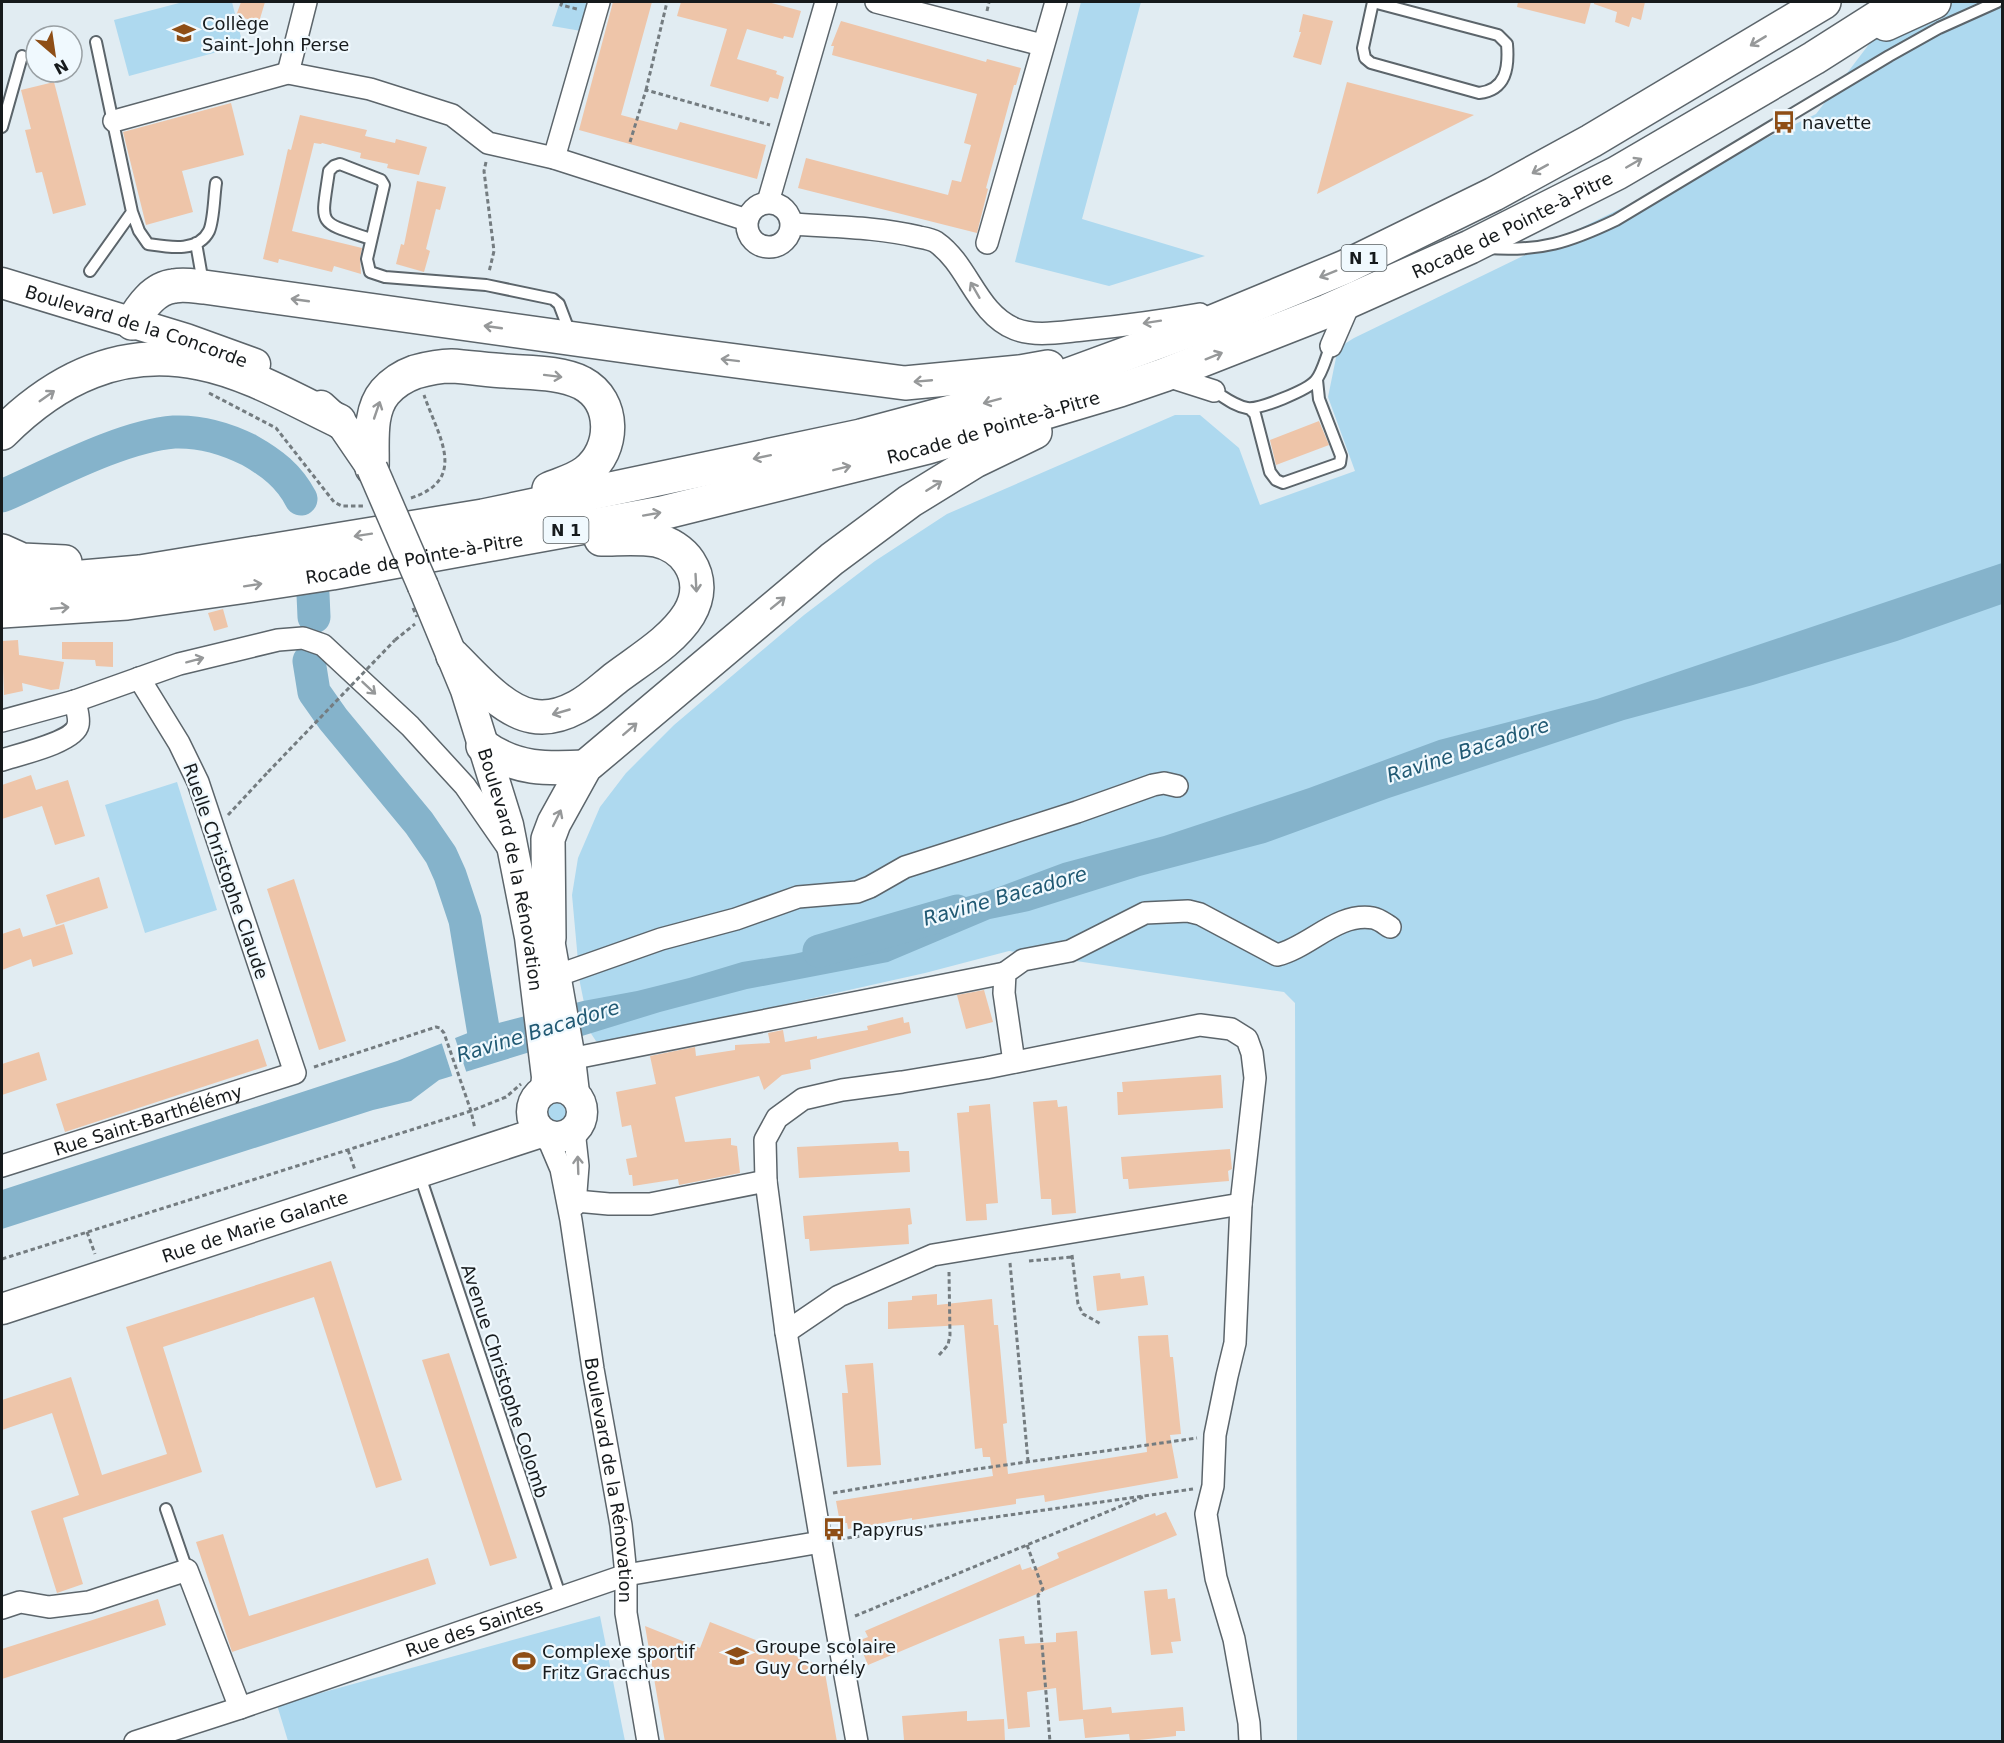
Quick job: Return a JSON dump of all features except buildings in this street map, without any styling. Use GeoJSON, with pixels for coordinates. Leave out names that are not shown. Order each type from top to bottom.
{"type":"FeatureCollection","features":[{"type":"Feature","properties":{"kind":"highway","name":"Rocade de Pointe-à-Pitre"},"geometry":{"type":"LineString","coordinates":[[2,584],[140,572],[196,563],[478,531],[662,513],[928,447],[1120,390],[1164,375],[1351,300],[1470,247],[1617,172],[1814,58],[1902,2]]}},
{"type":"Feature","properties":{"kind":"highway"},"geometry":{"type":"LineString","coordinates":[[1814,58],[1934,2]]}},
{"type":"Feature","properties":{"kind":"highway","name":"Rocade de Pointe-à-Pitre"},"geometry":{"type":"LineString","coordinates":[[2,611],[150,600],[332,573],[478,531],[861,436],[1011,396],[1251,306],[1345,267],[1494,194],[1591,141],[1818,5]]}},
{"type":"Feature","properties":{"kind":"highway"},"geometry":{"type":"LineString","coordinates":[[132,323],[142,305],[172,285],[204,286],[572,339],[905,383],[1020,372],[1126,354]]}},
{"type":"Feature","properties":{"kind":"highway"},"geometry":{"type":"LineString","coordinates":[[2,433],[46,396],[76,377],[113,363],[155,358],[200,363],[245,377],[339,421]]}},
{"type":"Feature","properties":{"kind":"highway"},"geometry":{"type":"LineString","coordinates":[[372,468],[375,411],[384,393],[396,382],[415,372],[450,366],[560,376],[583,384],[591,390],[608,418],[608,436],[596,463],[585,473],[572,480],[543,491],[507,500],[478,531]]}},
{"type":"Feature","properties":{"kind":"highway"},"geometry":{"type":"LineString","coordinates":[[549,938],[548,839],[554,823],[585,767],[783,599],[910,501],[975,460],[1120,390]]}},
{"type":"Feature","properties":{"kind":"highway"},"geometry":{"type":"LineString","coordinates":[[453,656],[487,689],[509,706],[532,716],[560,714],[578,707],[591,698],[676,630],[689,614],[696,599],[698,585],[694,570],[686,556],[673,546],[657,540],[590,539],[478,531]]}},
{"type":"Feature","properties":{"kind":"highway"},"geometry":{"type":"LineString","coordinates":[[2,551],[22,560],[46,562],[147,559],[196,563]]}},
{"type":"Feature","properties":{"kind":"highway"},"geometry":{"type":"LineString","coordinates":[[493,753],[520,764],[548,769],[585,767]]}},
{"type":"Feature","properties":{"kind":"main road","name":"Boulevard de la Concorde"},"geometry":{"type":"LineString","coordinates":[[2,283],[186,339],[254,363],[295,386],[339,421],[372,468],[423,586]]}},
{"type":"Feature","properties":{"kind":"main road","name":"Boulevard de la Rénovation"},"geometry":{"type":"LineString","coordinates":[[423,586],[493,753],[516,788],[528,826],[549,938],[553,1098]]}},
{"type":"Feature","properties":{"kind":"main road","name":"Boulevard de la Rénovation"},"geometry":{"type":"LineString","coordinates":[[493,753],[517,861],[530,937],[551,991]]}},
{"type":"Feature","properties":{"kind":"main road","name":"Rue de Marie Galante"},"geometry":{"type":"LineString","coordinates":[[2,1309],[508,1143],[553,1098]]}},
{"type":"Feature","properties":{"kind":"street"},"geometry":{"type":"LineString","coordinates":[[288,73],[306,2]]}},
{"type":"Feature","properties":{"kind":"street"},"geometry":{"type":"LineString","coordinates":[[554,158],[599,2]]}},
{"type":"Feature","properties":{"kind":"street"},"geometry":{"type":"LineString","coordinates":[[768,202],[826,2]]}},
{"type":"Feature","properties":{"kind":"street"},"geometry":{"type":"LineString","coordinates":[[876,2],[1042,45]]}},
{"type":"Feature","properties":{"kind":"street"},"geometry":{"type":"LineString","coordinates":[[987,243],[1056,2]]}},
{"type":"Feature","properties":{"kind":"street"},"geometry":{"type":"LineString","coordinates":[[114,121],[288,73],[370,89],[452,115],[488,143],[554,158],[747,220]]}},
{"type":"Feature","properties":{"kind":"street"},"geometry":{"type":"LineString","coordinates":[[768,202],[785,208],[792,224],[788,237],[774,247],[765,247],[750,237],[747,229],[749,215],[757,206],[768,202]]}},
{"type":"Feature","properties":{"kind":"street"},"geometry":{"type":"LineString","coordinates":[[792,224],[897,232],[934,241],[955,260],[983,304],[1002,322],[1015,329],[1032,332],[1136,325],[1251,306]]}},
{"type":"Feature","properties":{"kind":"street"},"geometry":{"type":"LineString","coordinates":[[1331,346],[1351,300]]}},
{"type":"Feature","properties":{"kind":"street"},"geometry":{"type":"LineString","coordinates":[[1164,375],[1214,391]]}},
{"type":"Feature","properties":{"kind":"street"},"geometry":{"type":"LineString","coordinates":[[2,721],[75,701],[179,664],[278,640],[303,638],[323,645],[410,726],[465,786],[517,861]]}},
{"type":"Feature","properties":{"kind":"street","name":"Ruelle Christophe Claude"},"geometry":{"type":"LineString","coordinates":[[139,678],[179,743],[198,782],[295,1073]]}},
{"type":"Feature","properties":{"kind":"street"},"geometry":{"type":"LineString","coordinates":[[2,760],[57,742],[72,734],[78,728],[79,722],[75,701]]}},
{"type":"Feature","properties":{"kind":"street"},"geometry":{"type":"LineString","coordinates":[[551,991],[661,939],[736,919],[798,897],[856,892],[870,887],[905,867],[1153,785],[1164,783],[1177,786]]}},
{"type":"Feature","properties":{"kind":"street"},"geometry":{"type":"LineString","coordinates":[[553,1098],[1005,973],[1023,960],[1070,951],[1145,913],[1188,911],[1200,914],[1277,955],[1296,949],[1343,921],[1375,918],[1390,927]]}},
{"type":"Feature","properties":{"kind":"street"},"geometry":{"type":"LineString","coordinates":[[1005,973],[1004,993],[1014,1062]]}},
{"type":"Feature","properties":{"kind":"street"},"geometry":{"type":"LineString","coordinates":[[857,1742],[820,1542],[786,1332],[766,1181],[765,1140],[777,1118],[803,1099],[842,1090],[909,1081],[1014,1062],[1200,1025],[1231,1029],[1247,1039],[1252,1053],[1255,1078],[1241,1204],[1235,1343],[1215,1436],[1213,1486],[1206,1514],[1216,1578],[1236,1651],[1249,1723],[1250,1742]]}},
{"type":"Feature","properties":{"kind":"street","name":"Rue Saint-Barthélémy"},"geometry":{"type":"LineString","coordinates":[[2,1166],[295,1073]]}},
{"type":"Feature","properties":{"kind":"street","name":"Boulevard de la Rénovation"},"geometry":{"type":"LineString","coordinates":[[553,1098],[561,1169],[574,1210],[594,1370],[621,1525],[626,1575],[626,1613],[648,1742]]}},
{"type":"Feature","properties":{"kind":"street"},"geometry":{"type":"LineString","coordinates":[[574,1210],[609,1204],[650,1204],[766,1181]]}},
{"type":"Feature","properties":{"kind":"street"},"geometry":{"type":"LineString","coordinates":[[786,1332],[839,1296],[933,1255],[1241,1204]]}},
{"type":"Feature","properties":{"kind":"street","name":"Rue des Saintes"},"geometry":{"type":"LineString","coordinates":[[135,1742],[626,1575],[820,1542]]}},
{"type":"Feature","properties":{"kind":"street"},"geometry":{"type":"LineString","coordinates":[[2,1608],[20,1602],[49,1607],[89,1602],[187,1570],[240,1708]]}},
{"type":"Feature","properties":{"kind":"lane"},"geometry":{"type":"LineString","coordinates":[[1374,2],[1498,35],[1507,44],[1506,70],[1502,81],[1492,91],[1479,93],[1371,63],[1365,58],[1363,48],[1374,2]]}},
{"type":"Feature","properties":{"kind":"lane"},"geometry":{"type":"LineString","coordinates":[[1470,247],[1511,250],[1533,248],[1573,240],[1591,232],[1616,220],[1911,44],[1997,2]]}},
{"type":"Feature","properties":{"kind":"lane"},"geometry":{"type":"LineString","coordinates":[[96,42],[132,212],[139,231],[148,244],[172,247],[189,246],[201,241],[210,230],[216,183]]}},
{"type":"Feature","properties":{"kind":"lane"},"geometry":{"type":"LineString","coordinates":[[2,127],[22,56]]}},
{"type":"Feature","properties":{"kind":"lane"},"geometry":{"type":"LineString","coordinates":[[370,239],[331,226],[325,221],[323,213],[329,171],[334,166],[340,164],[381,180],[384,185],[385,189],[370,239],[367,259],[370,273],[385,277],[486,285],[553,299],[559,304],[572,339]]}},
{"type":"Feature","properties":{"kind":"lane"},"geometry":{"type":"LineString","coordinates":[[90,271],[132,212]]}},
{"type":"Feature","properties":{"kind":"lane"},"geometry":{"type":"LineString","coordinates":[[196,243],[204,286]]}},
{"type":"Feature","properties":{"kind":"lane"},"geometry":{"type":"LineString","coordinates":[[1250,409],[1309,387],[1317,380],[1331,346]]}},
{"type":"Feature","properties":{"kind":"lane"},"geometry":{"type":"LineString","coordinates":[[1214,391],[1250,409],[1255,414],[1270,472],[1276,480],[1283,483],[1340,463],[1341,456],[1319,399],[1317,380]]}},
{"type":"Feature","properties":{"kind":"lane","name":"Avenue Christophe Colomb"},"geometry":{"type":"LineString","coordinates":[[419,1173],[561,1599]]}},
{"type":"Feature","properties":{"kind":"lane"},"geometry":{"type":"LineString","coordinates":[[166,1509],[187,1570]]}},
{"type":"Feature","properties":{"kind":"path"},"geometry":{"type":"LineString","coordinates":[[630,142],[646,90],[667,2]]}},
{"type":"Feature","properties":{"kind":"path"},"geometry":{"type":"LineString","coordinates":[[646,90],[789,130]]}},
{"type":"Feature","properties":{"kind":"path"},"geometry":{"type":"LineString","coordinates":[[486,285],[494,251],[484,171],[488,143]]}},
{"type":"Feature","properties":{"kind":"path"},"geometry":{"type":"LineString","coordinates":[[214,830],[395,640],[418,621]]}},
{"type":"Feature","properties":{"kind":"path"},"geometry":{"type":"LineString","coordinates":[[295,1073],[436,1027],[440,1028],[444,1034],[471,1111]]}},
{"type":"Feature","properties":{"kind":"path"},"geometry":{"type":"LineString","coordinates":[[2,1259],[471,1111],[506,1097],[553,1098]]}},
{"type":"Feature","properties":{"kind":"path"},"geometry":{"type":"LineString","coordinates":[[1070,1232],[1078,1304],[1083,1314],[1101,1324]]}},
{"type":"Feature","properties":{"kind":"path"},"geometry":{"type":"LineString","coordinates":[[1008,1242],[1028,1461]]}},
{"type":"Feature","properties":{"kind":"path"},"geometry":{"type":"LineString","coordinates":[[939,1355],[948,1345],[950,1335],[949,1252]]}},
{"type":"Feature","properties":{"kind":"path"},"geometry":{"type":"LineString","coordinates":[[813,1496],[1028,1461],[1215,1436]]}},
{"type":"Feature","properties":{"kind":"path"},"geometry":{"type":"LineString","coordinates":[[820,1542],[1213,1486]]}},
{"type":"Feature","properties":{"kind":"path"},"geometry":{"type":"LineString","coordinates":[[835,1624],[1147,1496]]}},
{"type":"Feature","properties":{"kind":"path"},"geometry":{"type":"LineString","coordinates":[[1027,1545],[1043,1589],[1038,1595],[1050,1742]]}},
{"type":"Feature","properties":{"kind":"shaded area"},"geometry":{"type":"Polygon","coordinates":[[[183,2],[232,2],[243,45],[129,76],[114,20],[183,2]]]}},
{"type":"Feature","properties":{"kind":"shaded area"},"geometry":{"type":"Polygon","coordinates":[[[560,2],[589,2],[581,31],[552,26],[560,2]]]}},
{"type":"Feature","properties":{"kind":"shaded area"},"geometry":{"type":"Polygon","coordinates":[[[1081,2],[1141,2],[1082,219],[1205,256],[1109,286],[1015,262],[1081,2]]]}},
{"type":"Feature","properties":{"kind":"shaded area"},"geometry":{"type":"Polygon","coordinates":[[[1901,2],[2002,2],[2002,1741],[1297,1741],[1295,1003],[1284,992],[1009,951],[925,973],[607,1044],[596,1041],[590,1032],[580,983],[572,895],[578,858],[600,807],[626,773],[674,725],[804,615],[875,561],[947,514],[1175,415],[1200,415],[1239,448],[1260,505],[1355,471],[1328,397],[1338,348],[1354,338],[1816,114],[1901,2]]]}},
{"type":"Feature","properties":{"kind":"shaded area"},"geometry":{"type":"Polygon","coordinates":[[[177,782],[217,910],[145,933],[105,805],[177,782]]]}},
{"type":"Feature","properties":{"kind":"shaded area"},"geometry":{"type":"Polygon","coordinates":[[[558,1097],[568,1101],[572,1111],[568,1121],[558,1125],[548,1121],[544,1111],[548,1101],[558,1097]]]}},
{"type":"Feature","properties":{"kind":"shaded area","name":"Complexe sportif Fritz Gracchus"},"geometry":{"type":"Polygon","coordinates":[[[600,1616],[625,1741],[288,1741],[277,1705],[600,1616]]]}},
{"type":"Feature","properties":{"kind":"water"},"geometry":{"type":"Polygon","coordinates":[[[2002,563],[2002,604],[1897,641],[1753,685],[1624,720],[1389,798],[1265,843],[1140,876],[1029,911],[990,919],[888,962],[747,989],[660,1012],[439,1080],[411,1101],[373,1110],[2,1229],[2,1190],[397,1061],[483,1027],[583,1001],[689,978],[742,962],[794,954],[863,938],[927,919],[933,906],[988,891],[1063,863],[1164,836],[1309,788],[1439,740],[1597,699],[2002,563]]]}},
{"type":"Feature","properties":{"kind":"pier"},"geometry":{"type":"Polygon","coordinates":[[[454,1035],[467,1074],[453,1078],[441,1041],[454,1035]]]}},
{"type":"Feature","properties":{"kind":"waterway"},"geometry":{"type":"LineString","coordinates":[[2,496],[109,448],[154,435],[184,432],[212,436],[249,450],[279,471],[291,483],[301,499]]}},
{"type":"Feature","properties":{"kind":"waterway"},"geometry":{"type":"LineString","coordinates":[[313,594],[314,617]]}},
{"type":"Feature","properties":{"kind":"waterway"},"geometry":{"type":"LineString","coordinates":[[309,661],[314,692],[333,719],[419,823],[441,855],[465,920],[486,1046]]}},
{"type":"Feature","properties":{"kind":"waterway","name":"Ravine Bacadore"},"geometry":{"type":"LineString","coordinates":[[819,951],[957,911]]}},
{"type":"Feature","properties":{"kind":"place","name":"Collège Saint-John Perse"},"geometry":{"type":"Point","coordinates":[184,33]}},
{"type":"Feature","properties":{"kind":"place","name":"navette"},"geometry":{"type":"Point","coordinates":[1784,122]}},
{"type":"Feature","properties":{"kind":"place","name":"Papyrus"},"geometry":{"type":"Point","coordinates":[834,1529]}},
{"type":"Feature","properties":{"kind":"place","name":"Groupe scolaire Guy Cornély"},"geometry":{"type":"Point","coordinates":[737,1656]}},
{"type":"Feature","properties":{"kind":"place","name":"Complexe sportif Fritz Gracchus"},"geometry":{"type":"Point","coordinates":[524,1661]}}]}
